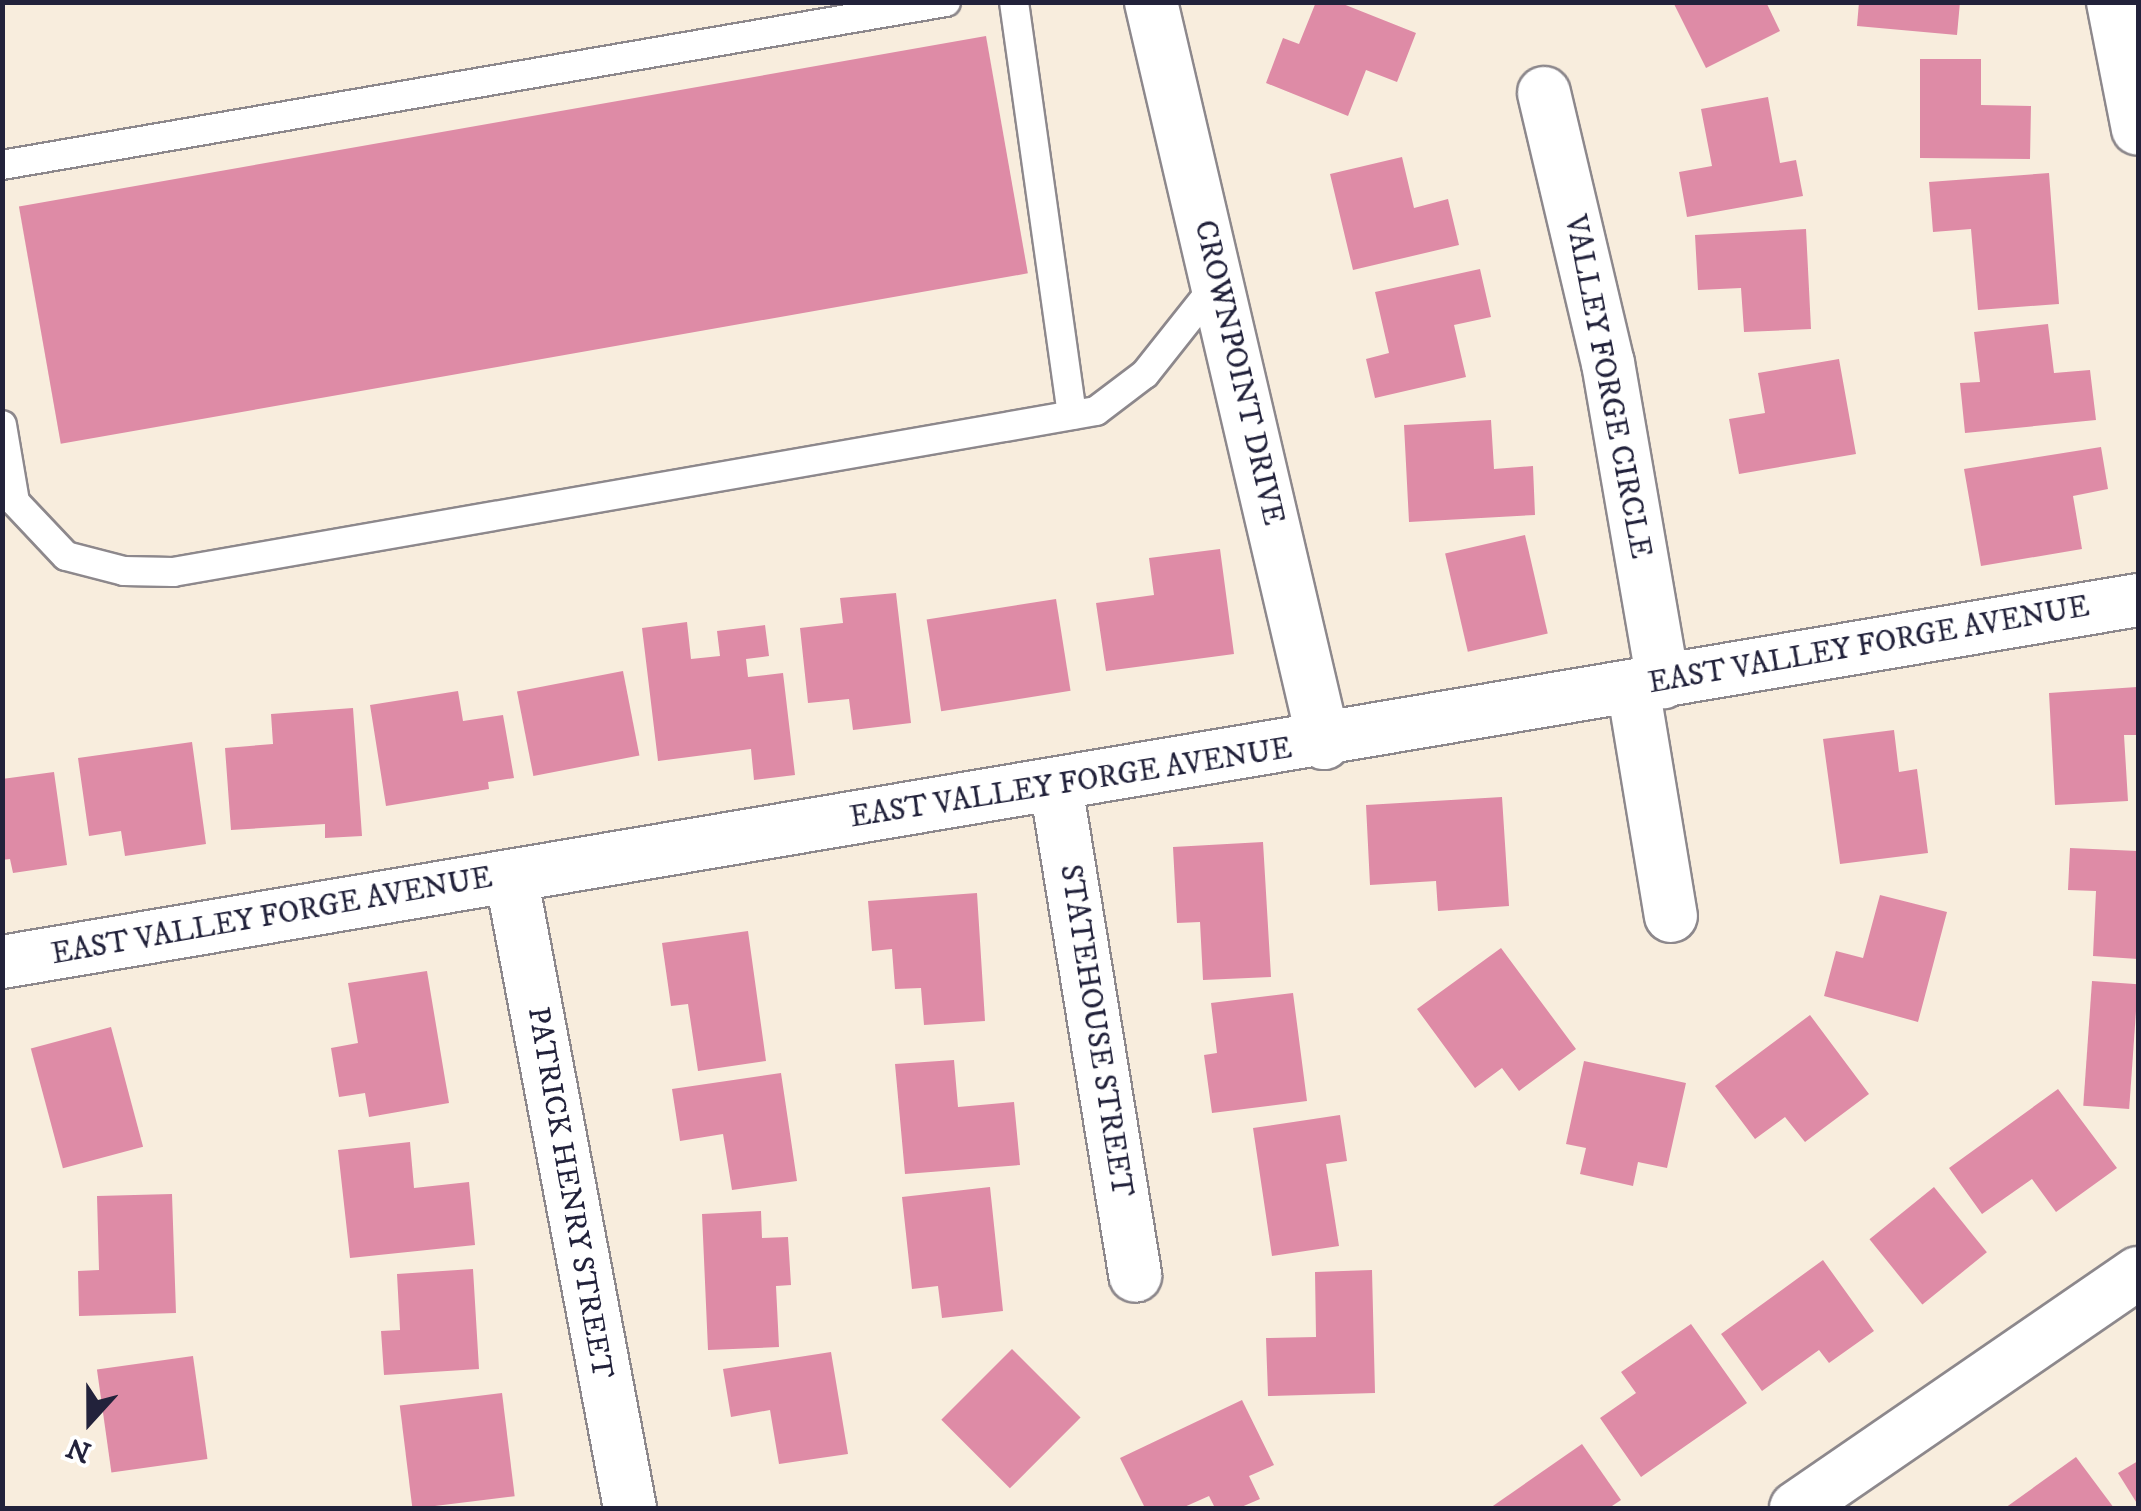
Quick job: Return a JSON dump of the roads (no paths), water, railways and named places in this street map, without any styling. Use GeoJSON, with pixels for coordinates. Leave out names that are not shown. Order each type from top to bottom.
{"type":"FeatureCollection","features":[{"type":"Feature","properties":{"kind":"street","name":"CROWNPOINT DRIVE"},"geometry":{"type":"LineString","coordinates":[[1151,2],[1324,743]]}},
{"type":"Feature","properties":{"kind":"street"},"geometry":{"type":"LineString","coordinates":[[2113,2],[2138,129]]}},
{"type":"Feature","properties":{"kind":"street","name":"VALLEY FORGE CIRCLE"},"geometry":{"type":"LineString","coordinates":[[1544,92],[1608,362],[1648,685],[1671,916]]}},
{"type":"Feature","properties":{"kind":"street","name":"EAST VALLEY FORGE AVENUE"},"geometry":{"type":"LineString","coordinates":[[2,962],[1324,743],[2138,600]]}},
{"type":"Feature","properties":{"kind":"street","name":"STATEHOUSE STREET"},"geometry":{"type":"LineString","coordinates":[[1056,786],[1135,1276]]}},
{"type":"Feature","properties":{"kind":"street","name":"PATRICK HENRY STREET"},"geometry":{"type":"LineString","coordinates":[[511,876],[630,1508]]}},
{"type":"Feature","properties":{"kind":"street"},"geometry":{"type":"LineString","coordinates":[[1796,1508],[2138,1273]]}},
{"type":"Feature","properties":{"kind":"lane"},"geometry":{"type":"LineString","coordinates":[[2,165],[946,2]]}},
{"type":"Feature","properties":{"kind":"lane"},"geometry":{"type":"LineString","coordinates":[[1014,2],[1072,415]]}},
{"type":"Feature","properties":{"kind":"lane"},"geometry":{"type":"LineString","coordinates":[[2,426],[15,502],[66,556],[124,572],[174,572],[1096,411],[1145,374],[1216,282]]}}]}
